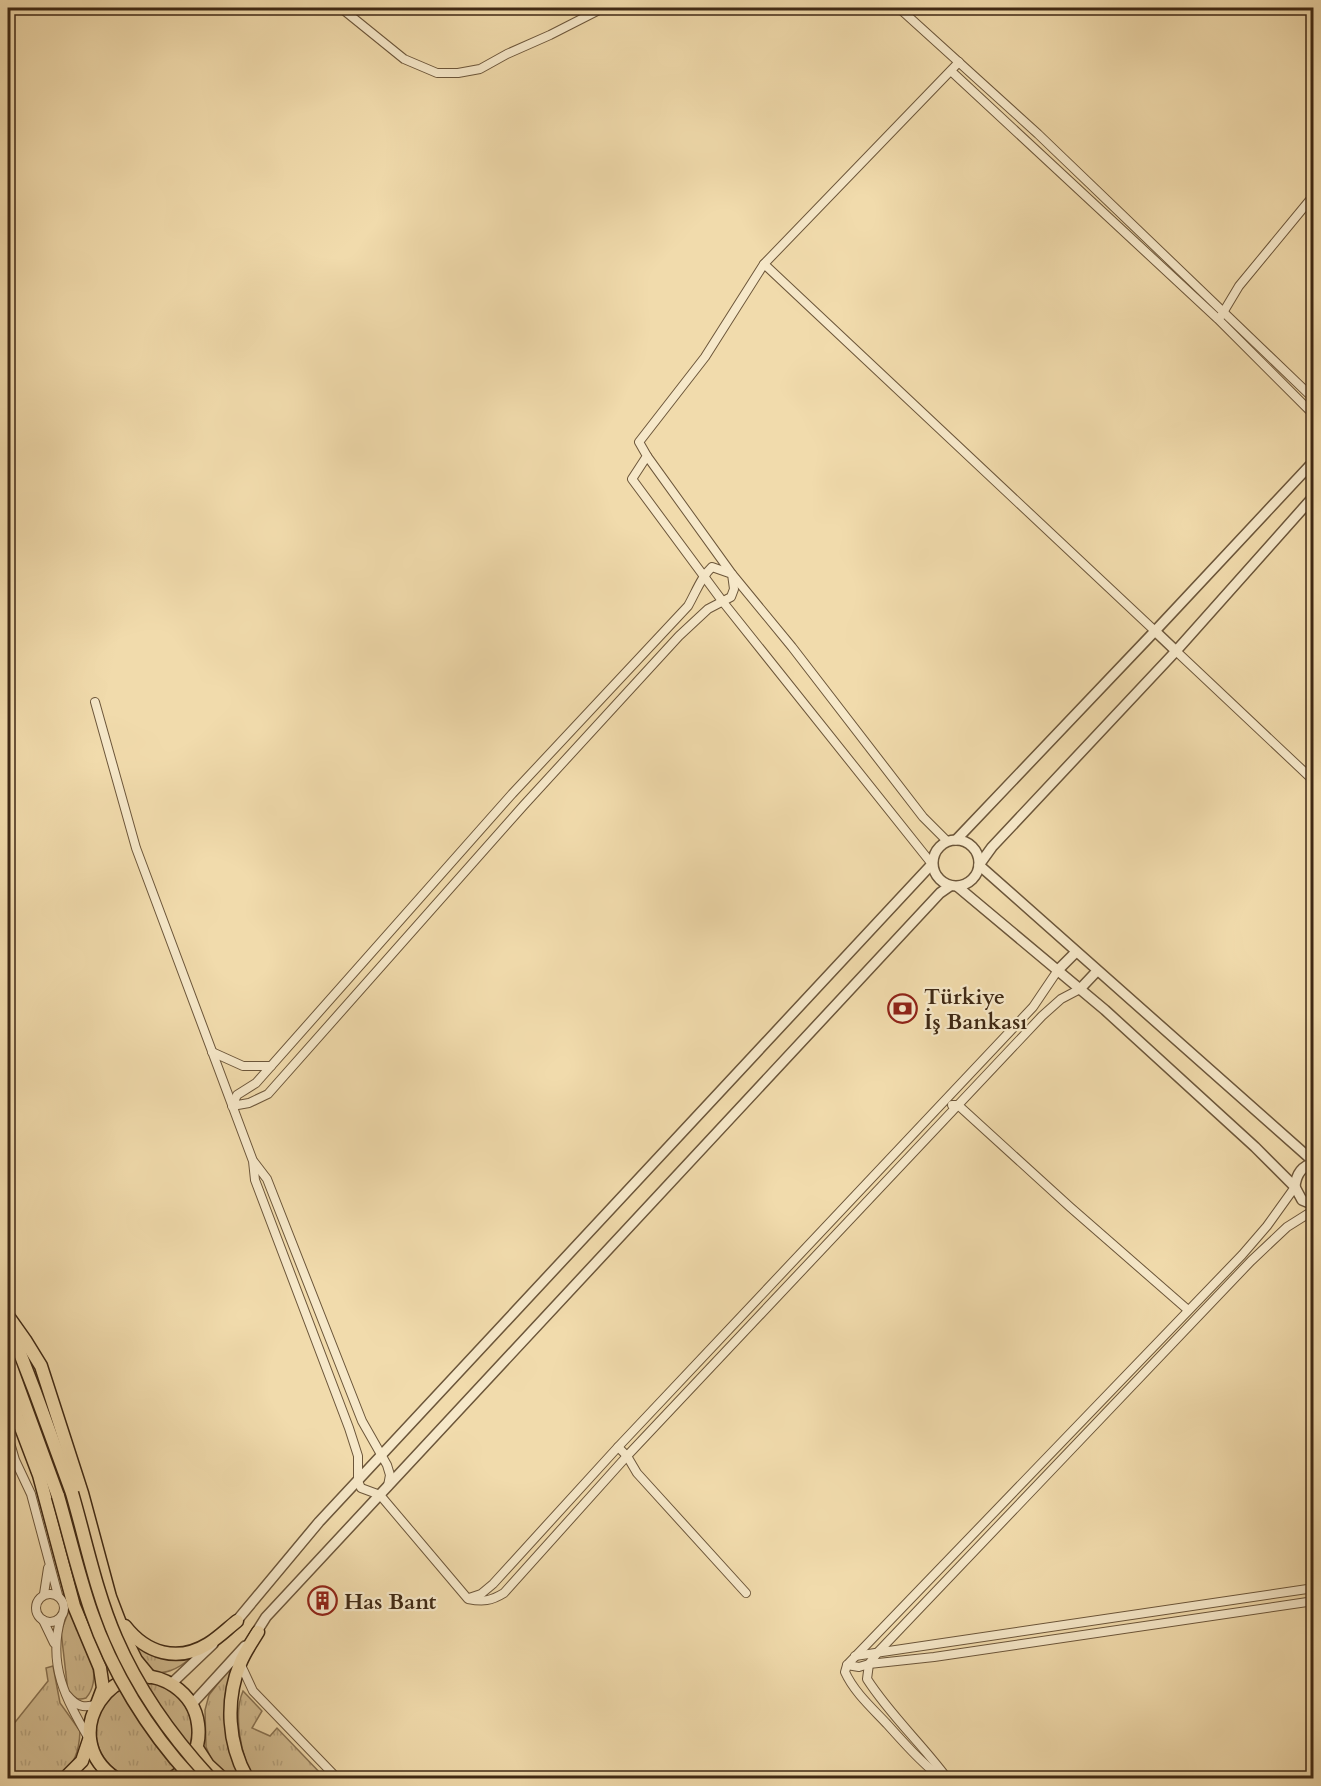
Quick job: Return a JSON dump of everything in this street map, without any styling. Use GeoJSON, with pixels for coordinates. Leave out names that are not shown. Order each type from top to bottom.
{"type":"FeatureCollection","features":[{"type":"Feature","properties":{"kind":"highway"},"geometry":{"type":"LineString","coordinates":[[8,1316],[41,1366],[62,1428],[110,1597],[136,1660],[150,1677]]}},
{"type":"Feature","properties":{"kind":"highway"},"geometry":{"type":"LineString","coordinates":[[8,1322],[72,1493],[104,1606],[130,1667],[163,1722],[210,1779]]}},
{"type":"Feature","properties":{"kind":"highway"},"geometry":{"type":"LineString","coordinates":[[8,1359],[58,1496],[91,1610],[103,1641],[134,1701],[155,1733],[192,1779]]}},
{"type":"Feature","properties":{"kind":"highway"},"geometry":{"type":"LineString","coordinates":[[8,1386],[39,1475],[74,1606],[100,1668],[103,1688],[90,1721],[89,1740],[82,1761],[65,1779]]}},
{"type":"Feature","properties":{"kind":"highway"},"geometry":{"type":"LineString","coordinates":[[118,1617],[140,1643],[157,1651],[173,1653],[190,1652],[207,1644],[237,1621]]}},
{"type":"Feature","properties":{"kind":"highway"},"geometry":{"type":"LineString","coordinates":[[247,1779],[232,1737],[230,1717],[233,1687],[240,1663],[258,1632]]}},
{"type":"Feature","properties":{"kind":"highway"},"geometry":{"type":"LineString","coordinates":[[97,1704],[106,1692],[120,1683],[135,1678],[150,1677],[171,1684],[179,1690],[192,1704],[199,1725],[197,1748],[191,1761],[182,1773],[173,1779]]}},
{"type":"Feature","properties":{"kind":"highway"},"geometry":{"type":"LineString","coordinates":[[89,1740],[95,1757],[105,1772],[115,1779]]}},
{"type":"Feature","properties":{"kind":"highway"},"geometry":{"type":"LineString","coordinates":[[197,1748],[208,1765],[222,1779]]}},
{"type":"Feature","properties":{"kind":"street"},"geometry":{"type":"LineString","coordinates":[[341,8],[404,59],[436,73],[458,73],[480,69],[603,8]]}},
{"type":"Feature","properties":{"kind":"street"},"geometry":{"type":"LineString","coordinates":[[899,8],[1038,134],[1221,317],[1314,415]]}},
{"type":"Feature","properties":{"kind":"street"},"geometry":{"type":"LineString","coordinates":[[941,1779],[926,1766],[849,1682],[845,1672],[847,1665],[1260,1233],[1295,1187],[1300,1170],[1314,1162],[979,865],[973,847],[964,841],[952,841],[923,816],[792,647],[732,574],[639,442],[705,357],[764,264],[959,62]]}},
{"type":"Feature","properties":{"kind":"street"},"geometry":{"type":"LineString","coordinates":[[951,71],[1314,399]]}},
{"type":"Feature","properties":{"kind":"street"},"geometry":{"type":"LineString","coordinates":[[1221,317],[1239,286],[1314,195]]}},
{"type":"Feature","properties":{"kind":"street"},"geometry":{"type":"LineString","coordinates":[[764,264],[1314,781]]}},
{"type":"Feature","properties":{"kind":"street"},"geometry":{"type":"LineString","coordinates":[[647,456],[632,480],[723,602],[932,864]]}},
{"type":"Feature","properties":{"kind":"street"},"geometry":{"type":"LineString","coordinates":[[1314,461],[1155,631],[952,841],[939,847],[933,856],[932,864],[939,881],[954,887],[1080,989],[1255,1147],[1295,1187],[1302,1200],[1314,1205]]}},
{"type":"Feature","properties":{"kind":"street"},"geometry":{"type":"LineString","coordinates":[[192,1704],[258,1632],[266,1617],[916,920],[954,887],[973,879],[979,865],[992,847],[1176,651],[1314,496]]}},
{"type":"Feature","properties":{"kind":"street"},"geometry":{"type":"LineString","coordinates":[[232,1106],[237,1095],[256,1083],[512,794],[688,606],[699,589],[703,575],[712,567],[732,574]]}},
{"type":"Feature","properties":{"kind":"street"},"geometry":{"type":"LineString","coordinates":[[232,1106],[249,1103],[268,1094],[524,805],[679,636],[708,609],[731,597],[734,589],[732,574]]}},
{"type":"Feature","properties":{"kind":"street"},"geometry":{"type":"LineString","coordinates":[[95,702],[136,848],[253,1161],[255,1180],[358,1456],[358,1481],[361,1488],[380,1495],[468,1599],[491,1601],[504,1593],[627,1456],[1042,1016],[1061,999],[1080,989],[1097,971]]}},
{"type":"Feature","properties":{"kind":"street"},"geometry":{"type":"LineString","coordinates":[[171,1684],[237,1621],[319,1522],[932,864]]}},
{"type":"Feature","properties":{"kind":"street"},"geometry":{"type":"LineString","coordinates":[[468,1599],[481,1594],[493,1584],[618,1447],[1033,1007],[1058,970],[1076,952]]}},
{"type":"Feature","properties":{"kind":"street"},"geometry":{"type":"LineString","coordinates":[[212,1052],[243,1066],[271,1066]]}},
{"type":"Feature","properties":{"kind":"street"},"geometry":{"type":"LineString","coordinates":[[942,1104],[958,1105],[1188,1310]]}},
{"type":"Feature","properties":{"kind":"street"},"geometry":{"type":"LineString","coordinates":[[253,1161],[267,1179],[362,1421],[387,1465],[390,1475],[387,1487]]}},
{"type":"Feature","properties":{"kind":"street"},"geometry":{"type":"LineString","coordinates":[[873,1177],[882,1186]]}},
{"type":"Feature","properties":{"kind":"street"},"geometry":{"type":"LineString","coordinates":[[867,1679],[869,1664],[878,1652],[1251,1262],[1287,1227],[1314,1210]]}},
{"type":"Feature","properties":{"kind":"street"},"geometry":{"type":"LineString","coordinates":[[778,1279],[786,1287]]}},
{"type":"Feature","properties":{"kind":"street"},"geometry":{"type":"LineString","coordinates":[[319,1348],[331,1344]]}},
{"type":"Feature","properties":{"kind":"street"},"geometry":{"type":"LineString","coordinates":[[8,1436],[15,1460],[31,1494],[58,1595],[64,1603],[57,1632],[56,1650],[63,1690],[89,1740]]}},
{"type":"Feature","properties":{"kind":"street"},"geometry":{"type":"LineString","coordinates":[[618,1447],[627,1456],[637,1473],[746,1593]]}},
{"type":"Feature","properties":{"kind":"street"},"geometry":{"type":"LineString","coordinates":[[8,1452],[15,1460]]}},
{"type":"Feature","properties":{"kind":"street"},"geometry":{"type":"LineString","coordinates":[[49,1564],[44,1594],[36,1605],[37,1614],[43,1620],[56,1650]]}},
{"type":"Feature","properties":{"kind":"street"},"geometry":{"type":"LineString","coordinates":[[855,1656],[1314,1588]]}},
{"type":"Feature","properties":{"kind":"street"},"geometry":{"type":"LineString","coordinates":[[44,1594],[58,1595]]}},
{"type":"Feature","properties":{"kind":"street"},"geometry":{"type":"LineString","coordinates":[[847,1665],[859,1667],[1314,1601]]}},
{"type":"Feature","properties":{"kind":"street"},"geometry":{"type":"LineString","coordinates":[[43,1620],[53,1622],[61,1617]]}},
{"type":"Feature","properties":{"kind":"street"},"geometry":{"type":"LineString","coordinates":[[240,1663],[253,1691],[337,1779]]}},
{"type":"Feature","properties":{"kind":"street"},"geometry":{"type":"LineString","coordinates":[[859,1667],[876,1693],[933,1759],[947,1779]]}},
{"type":"Feature","properties":{"kind":"street"},"geometry":{"type":"LineString","coordinates":[[63,1690],[72,1701],[81,1707],[97,1704]]}},
{"type":"Feature","properties":{"kind":"green space"},"geometry":{"type":"Polygon","coordinates":[[[70,1608],[93,1666],[92,1689],[83,1699],[76,1698],[68,1692],[61,1631],[70,1608]]]}},
{"type":"Feature","properties":{"kind":"green space"},"geometry":{"type":"Polygon","coordinates":[[[131,1640],[193,1656],[170,1671],[157,1672],[145,1666],[131,1640]]]}},
{"type":"Feature","properties":{"kind":"green space"},"geometry":{"type":"Polygon","coordinates":[[[239,1656],[225,1694],[225,1718],[229,1743],[241,1778],[227,1778],[212,1761],[206,1747],[205,1710],[209,1695],[239,1656]]]}},
{"type":"Feature","properties":{"kind":"green space"},"geometry":{"type":"Polygon","coordinates":[[[53,1666],[60,1703],[80,1731],[74,1761],[67,1769],[48,1777],[8,1778],[8,1731],[48,1681],[46,1668],[53,1666]]]}},
{"type":"Feature","properties":{"kind":"green space"},"geometry":{"type":"Polygon","coordinates":[[[144,1683],[162,1686],[178,1697],[189,1713],[192,1731],[189,1749],[178,1765],[162,1776],[144,1779],[126,1776],[110,1765],[99,1749],[96,1731],[99,1713],[110,1697],[126,1686],[144,1683]]]}},
{"type":"Feature","properties":{"kind":"green space"},"geometry":{"type":"Polygon","coordinates":[[[243,1691],[262,1711],[252,1728],[270,1736],[277,1728],[325,1778],[253,1778],[245,1758],[240,1735],[239,1711],[243,1691]]]}},
{"type":"Feature","properties":{"kind":"place","name":"Türkiye İş Bankası"},"geometry":{"type":"Point","coordinates":[903,1009]}},
{"type":"Feature","properties":{"kind":"place","name":"Has Bant"},"geometry":{"type":"Point","coordinates":[323,1601]}}]}
